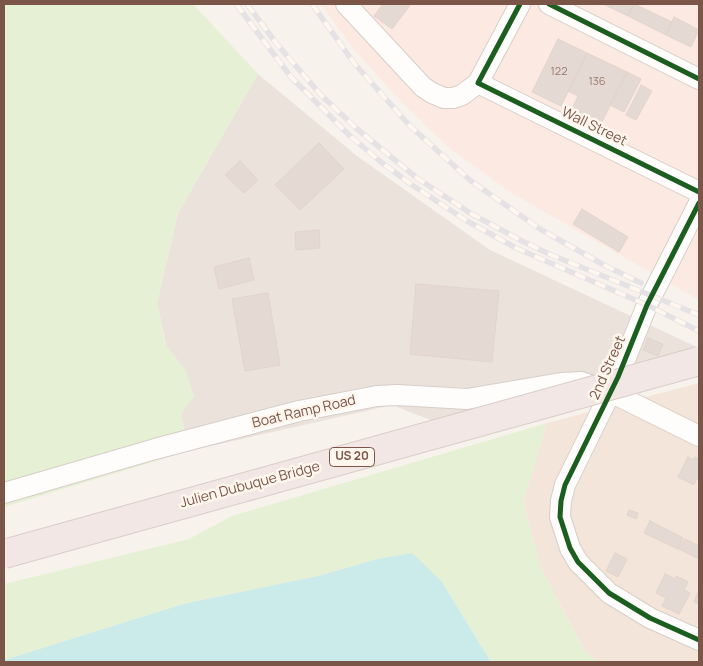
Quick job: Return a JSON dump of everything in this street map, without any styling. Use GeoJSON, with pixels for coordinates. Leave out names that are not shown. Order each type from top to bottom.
{"type":"FeatureCollection","features":[{"type":"Feature","properties":{"kind":"highway","name":"Julien Dubuque Bridge"},"geometry":{"type":"LineString","coordinates":[[4,554],[699,361]]}},
{"type":"Feature","properties":{"kind":"street"},"geometry":{"type":"LineString","coordinates":[[346,4],[423,87],[444,98],[462,96],[478,83],[520,4]]}},
{"type":"Feature","properties":{"kind":"street"},"geometry":{"type":"LineString","coordinates":[[549,4],[699,79]]}},
{"type":"Feature","properties":{"kind":"street","name":"Wall Street"},"geometry":{"type":"LineString","coordinates":[[478,83],[699,192]]}},
{"type":"Feature","properties":{"kind":"street","name":"2nd Street"},"geometry":{"type":"LineString","coordinates":[[699,203],[647,305],[618,377],[565,485],[560,517],[570,548],[578,562],[609,592],[650,618],[699,640]]}},
{"type":"Feature","properties":{"kind":"street","name":"Boat Ramp Road"},"geometry":{"type":"LineString","coordinates":[[4,493],[155,449],[299,411],[355,399],[398,395],[467,399],[561,383],[581,382],[610,392],[699,436]]}},
{"type":"Feature","properties":{"kind":"shaded area"},"geometry":{"type":"Polygon","coordinates":[[[321,4],[699,4],[699,300],[510,192],[447,146],[396,96],[352,47],[321,4]]]}},
{"type":"Feature","properties":{"kind":"shaded area"},"geometry":{"type":"Polygon","coordinates":[[[258,74],[357,156],[490,250],[699,348],[699,350],[438,423],[392,405],[189,451],[157,303],[178,213],[258,74]]]}},
{"type":"Feature","properties":{"kind":"shaded area"},"geometry":{"type":"Polygon","coordinates":[[[699,383],[699,662],[599,662],[585,652],[540,566],[523,501],[547,423],[699,383]]]}},
{"type":"Feature","properties":{"kind":"green space"},"geometry":{"type":"Polygon","coordinates":[[[4,4],[193,4],[258,74],[178,213],[157,303],[165,343],[186,371],[194,396],[181,414],[189,451],[4,507],[4,4]]]}},
{"type":"Feature","properties":{"kind":"green space"},"geometry":{"type":"Polygon","coordinates":[[[547,423],[523,502],[540,566],[585,652],[599,662],[491,662],[442,582],[377,559],[322,575],[183,604],[4,660],[4,584],[189,539],[232,516],[547,423]]]}},
{"type":"Feature","properties":{"kind":"water"},"geometry":{"type":"Polygon","coordinates":[[[412,553],[442,582],[491,662],[4,662],[4,660],[183,604],[322,575],[377,559],[412,553]]]}},
{"type":"Feature","properties":{"kind":"building"},"geometry":{"type":"Polygon","coordinates":[[[383,4],[411,4],[392,29],[374,16],[383,4]]]}},
{"type":"Feature","properties":{"kind":"building"},"geometry":{"type":"Polygon","coordinates":[[[603,4],[634,4],[628,16],[603,4]]]}},
{"type":"Feature","properties":{"kind":"building"},"geometry":{"type":"Polygon","coordinates":[[[634,4],[672,22],[666,35],[628,16],[634,4]]]}},
{"type":"Feature","properties":{"kind":"building"},"geometry":{"type":"Polygon","coordinates":[[[674,17],[699,30],[691,47],[666,35],[674,17]]]}},
{"type":"Feature","properties":{"kind":"building"},"geometry":{"type":"Polygon","coordinates":[[[558,39],[587,53],[561,106],[532,92],[558,39]]]}},
{"type":"Feature","properties":{"kind":"building"},"geometry":{"type":"Polygon","coordinates":[[[587,53],[627,72],[600,126],[571,111],[578,96],[568,91],[587,53]]]}},
{"type":"Feature","properties":{"kind":"building"},"geometry":{"type":"Polygon","coordinates":[[[627,72],[641,79],[624,112],[610,105],[627,72]]]}},
{"type":"Feature","properties":{"kind":"building"},"geometry":{"type":"Polygon","coordinates":[[[641,85],[652,91],[636,120],[626,115],[641,85]]]}},
{"type":"Feature","properties":{"kind":"building"},"geometry":{"type":"Polygon","coordinates":[[[319,143],[344,169],[300,210],[275,185],[319,143]]]}},
{"type":"Feature","properties":{"kind":"building"},"geometry":{"type":"Polygon","coordinates":[[[240,161],[258,180],[244,193],[225,175],[240,161]]]}},
{"type":"Feature","properties":{"kind":"building"},"geometry":{"type":"Polygon","coordinates":[[[582,209],[628,237],[619,252],[573,224],[582,209]]]}},
{"type":"Feature","properties":{"kind":"building"},"geometry":{"type":"Polygon","coordinates":[[[319,230],[320,248],[296,250],[295,232],[319,230]]]}},
{"type":"Feature","properties":{"kind":"building"},"geometry":{"type":"Polygon","coordinates":[[[249,258],[254,280],[219,289],[214,267],[249,258]]]}},
{"type":"Feature","properties":{"kind":"building"},"geometry":{"type":"Polygon","coordinates":[[[416,284],[499,291],[492,362],[410,354],[416,284]]]}},
{"type":"Feature","properties":{"kind":"building"},"geometry":{"type":"Polygon","coordinates":[[[268,293],[280,365],[245,371],[232,299],[268,293]]]}},
{"type":"Feature","properties":{"kind":"building"},"geometry":{"type":"Polygon","coordinates":[[[648,338],[663,344],[658,356],[643,350],[648,338]]]}},
{"type":"Feature","properties":{"kind":"building"},"geometry":{"type":"Polygon","coordinates":[[[688,457],[694,460],[695,457],[699,459],[699,474],[694,485],[678,477],[688,457]]]}},
{"type":"Feature","properties":{"kind":"building"},"geometry":{"type":"Polygon","coordinates":[[[629,510],[638,513],[636,519],[627,515],[629,510]]]}},
{"type":"Feature","properties":{"kind":"building"},"geometry":{"type":"Polygon","coordinates":[[[650,521],[683,538],[678,549],[644,533],[650,521]]]}},
{"type":"Feature","properties":{"kind":"building"},"geometry":{"type":"Polygon","coordinates":[[[685,539],[699,546],[699,559],[679,549],[685,539]]]}},
{"type":"Feature","properties":{"kind":"building"},"geometry":{"type":"Polygon","coordinates":[[[615,553],[627,559],[618,577],[606,571],[615,553]]]}},
{"type":"Feature","properties":{"kind":"building"},"geometry":{"type":"Polygon","coordinates":[[[665,574],[675,579],[676,576],[688,582],[684,590],[690,593],[679,614],[662,606],[666,598],[656,593],[665,574]]]}},
{"type":"Feature","properties":{"kind":"building"},"geometry":{"type":"Polygon","coordinates":[[[699,589],[699,604],[694,602],[699,589]]]}},
{"type":"Feature","properties":{"kind":"railway"},"geometry":{"type":"LineString","coordinates":[[236,4],[291,77],[349,135],[412,185],[467,221],[516,248],[647,305],[699,331]]}},
{"type":"Feature","properties":{"kind":"railway"},"geometry":{"type":"LineString","coordinates":[[247,4],[276,43],[321,95],[356,128],[417,178],[470,213],[522,241],[549,254],[699,315]]}},
{"type":"Feature","properties":{"kind":"railway"},"geometry":{"type":"LineString","coordinates":[[312,4],[354,63],[410,126],[471,181],[540,229],[604,265],[641,283]]}},
{"type":"Feature","properties":{"kind":"cycle path"},"geometry":{"type":"LineString","coordinates":[[520,4],[478,83],[699,192]]}},
{"type":"Feature","properties":{"kind":"cycle path"},"geometry":{"type":"LineString","coordinates":[[549,4],[699,79]]}},
{"type":"Feature","properties":{"kind":"cycle path"},"geometry":{"type":"LineString","coordinates":[[699,203],[647,305],[618,377],[565,485],[560,517],[570,548],[578,562],[609,593],[650,618],[699,640]]}}]}
